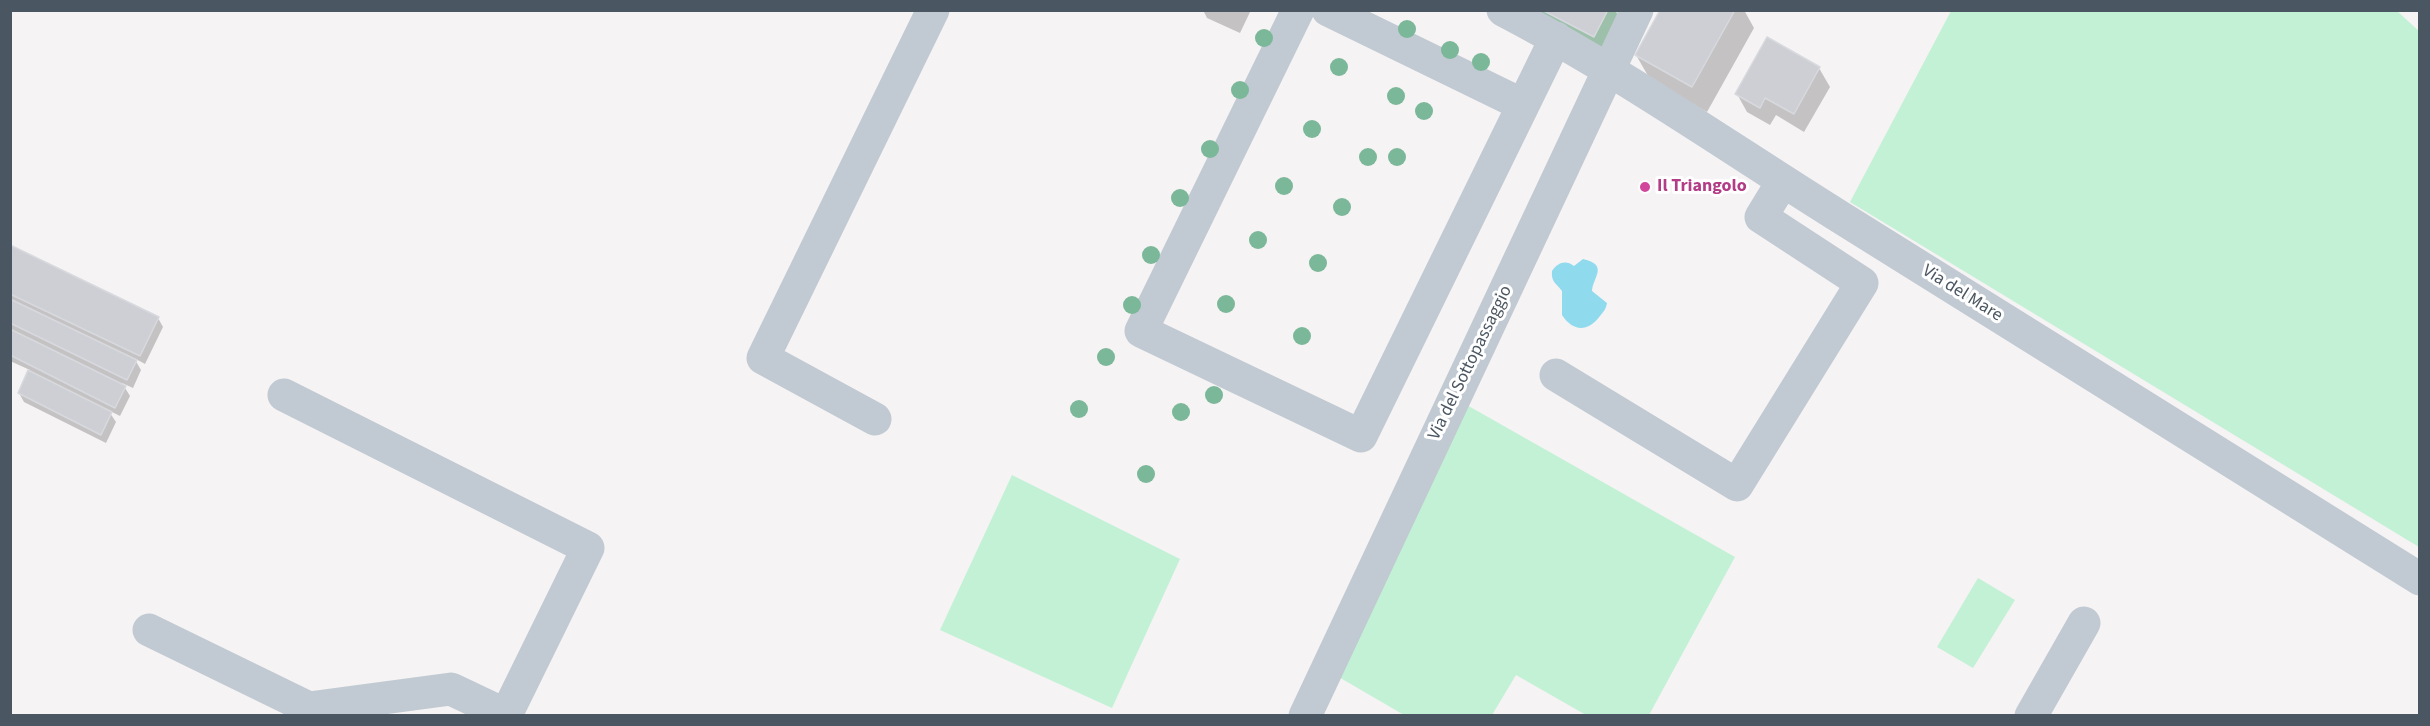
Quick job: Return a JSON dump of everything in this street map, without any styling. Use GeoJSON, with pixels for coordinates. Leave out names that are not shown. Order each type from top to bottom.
{"type":"FeatureCollection","features":[{"type":"Feature","properties":{"kind":"street"},"geometry":{"type":"LineString","coordinates":[[875,418],[763,358],[933,10]]}},
{"type":"Feature","properties":{"kind":"street"},"geometry":{"type":"LineString","coordinates":[[1298,10],[1141,332],[1361,436],[1556,38]]}},
{"type":"Feature","properties":{"kind":"street"},"geometry":{"type":"LineString","coordinates":[[1328,10],[1523,105]]}},
{"type":"Feature","properties":{"kind":"street","name":"Via del Mare"},"geometry":{"type":"LineString","coordinates":[[1503,10],[1609,69],[1783,182],[2420,579]]}},
{"type":"Feature","properties":{"kind":"street","name":"Via del Sottopassaggio"},"geometry":{"type":"LineString","coordinates":[[1305,716],[1637,10]]}},
{"type":"Feature","properties":{"kind":"street"},"geometry":{"type":"LineString","coordinates":[[1556,375],[1737,485],[1862,283],[1761,217],[1783,182]]}},
{"type":"Feature","properties":{"kind":"street"},"geometry":{"type":"LineString","coordinates":[[148,630],[309,708],[451,689],[507,715],[588,548],[284,395]]}},
{"type":"Feature","properties":{"kind":"street"},"geometry":{"type":"LineString","coordinates":[[2031,716],[2084,623]]}},
{"type":"Feature","properties":{"kind":"green space"},"geometry":{"type":"Polygon","coordinates":[[[1524,11],[1625,11],[1601,52],[1524,11]]]}},
{"type":"Feature","properties":{"kind":"green space"},"geometry":{"type":"Polygon","coordinates":[[[1951,11],[2397,11],[2420,32],[2419,547],[1850,202],[1951,11]]]}},
{"type":"Feature","properties":{"kind":"green space"},"geometry":{"type":"Polygon","coordinates":[[[1465,404],[1735,557],[1649,715],[1586,715],[1516,675],[1492,715],[1404,715],[1337,676],[1465,404]]]}},
{"type":"Feature","properties":{"kind":"green space"},"geometry":{"type":"Polygon","coordinates":[[[1012,475],[1180,559],[1112,708],[940,630],[1012,475]]]}},
{"type":"Feature","properties":{"kind":"green space"},"geometry":{"type":"Polygon","coordinates":[[[1978,578],[2015,600],[1973,668],[1937,647],[1978,578]]]}},
{"type":"Feature","properties":{"kind":"water"},"geometry":{"type":"Polygon","coordinates":[[[1583,259],[1598,268],[1592,291],[1607,303],[1605,310],[1591,325],[1581,328],[1571,325],[1562,315],[1562,291],[1553,280],[1552,271],[1559,264],[1568,263],[1574,266],[1583,259]]]}},
{"type":"Feature","properties":{"kind":"building"},"geometry":{"type":"Polygon","coordinates":[[[1542,10],[1608,10],[1594,37],[1542,10]]]}},
{"type":"Feature","properties":{"kind":"building"},"geometry":{"type":"Polygon","coordinates":[[[1660,10],[1735,10],[1692,87],[1635,55],[1660,10]]]}},
{"type":"Feature","properties":{"kind":"building"},"geometry":{"type":"Polygon","coordinates":[[[1767,37],[1820,67],[1794,114],[1765,98],[1760,108],[1735,94],[1767,37]]]}},
{"type":"Feature","properties":{"kind":"building"},"geometry":{"type":"Polygon","coordinates":[[[10,245],[159,317],[140,356],[10,294],[10,245]]]}},
{"type":"Feature","properties":{"kind":"building"},"geometry":{"type":"Polygon","coordinates":[[[10,299],[137,360],[127,380],[10,323],[10,299]]]}},
{"type":"Feature","properties":{"kind":"building"},"geometry":{"type":"Polygon","coordinates":[[[10,329],[126,386],[115,408],[10,355],[10,329]]]}},
{"type":"Feature","properties":{"kind":"building"},"geometry":{"type":"Polygon","coordinates":[[[28,370],[112,412],[101,435],[18,393],[28,370]]]}},
{"type":"Feature","properties":{"kind":"place","name":"Il Triangolo"},"geometry":{"type":"Point","coordinates":[1645,187]}}]}
